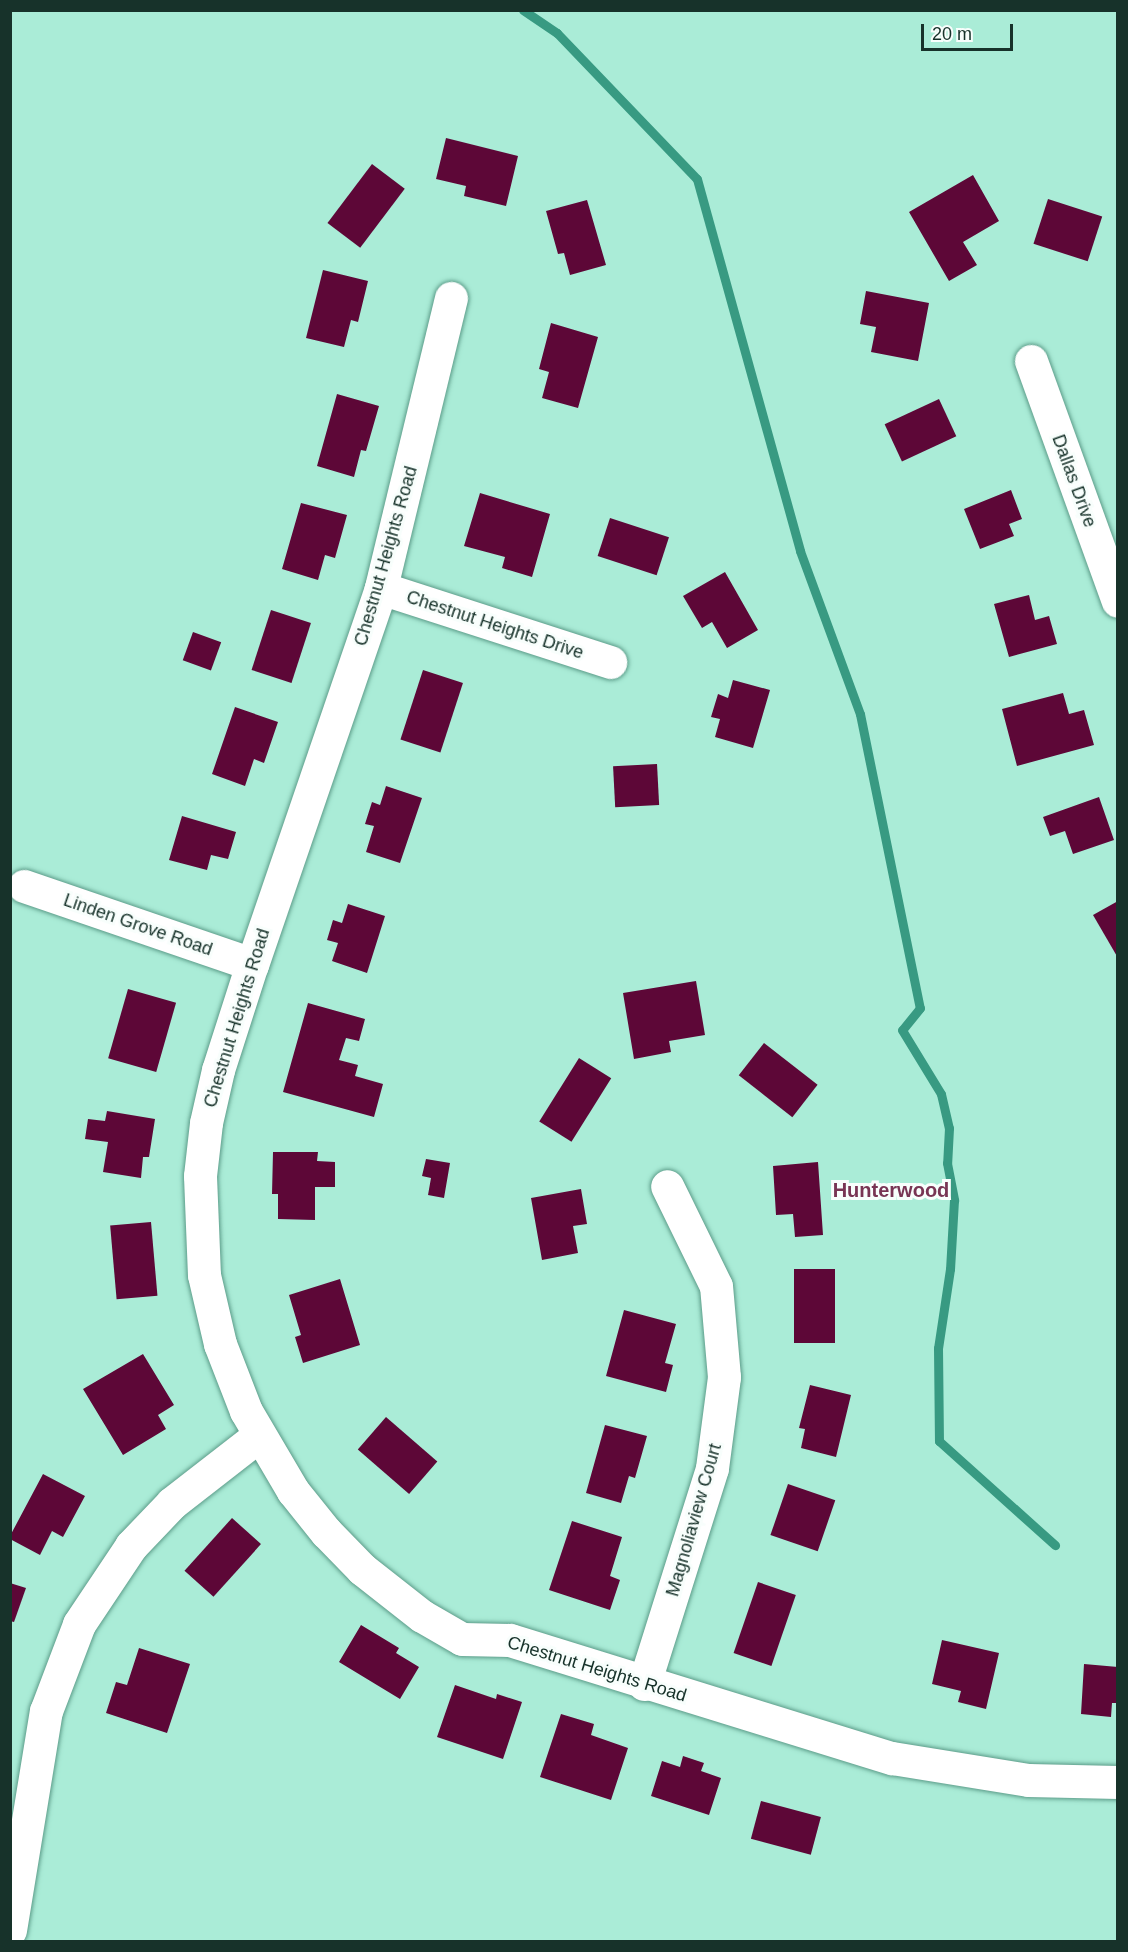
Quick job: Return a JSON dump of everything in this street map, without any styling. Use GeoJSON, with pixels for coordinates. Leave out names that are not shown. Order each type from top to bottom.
{"type":"FeatureCollection","features":[{"type":"Feature","properties":{"kind":"street","name":"Chestnut Heights Road"},"geometry":{"type":"LineString","coordinates":[[451,298],[381,588],[252,964],[218,1070],[206,1123],[200,1223],[204,1275],[220,1344],[258,1436],[293,1491],[326,1532],[362,1569],[422,1616],[462,1639],[510,1640],[644,1684],[892,1758],[1029,1780],[1118,1782]]}},
{"type":"Feature","properties":{"kind":"street","name":"Dallas Drive"},"geometry":{"type":"LineString","coordinates":[[1031,361],[1117,596]]}},
{"type":"Feature","properties":{"kind":"street","name":"Chestnut Heights Drive"},"geometry":{"type":"LineString","coordinates":[[381,588],[610,662]]}},
{"type":"Feature","properties":{"kind":"street","name":"Linden Grove Road"},"geometry":{"type":"LineString","coordinates":[[24,886],[252,964]]}},
{"type":"Feature","properties":{"kind":"street","name":"Magnoliaview Court"},"geometry":{"type":"LineString","coordinates":[[644,1684],[712,1468],[724,1377],[716,1286],[667,1186]]}},
{"type":"Feature","properties":{"kind":"street"},"geometry":{"type":"LineString","coordinates":[[10,1930],[46,1710],[79,1624],[131,1546],[172,1503],[258,1436]]}},
{"type":"Feature","properties":{"kind":"building"},"geometry":{"type":"Polygon","coordinates":[[[446,138],[518,156],[506,206],[464,196],[466,186],[436,179],[446,138]]]}},
{"type":"Feature","properties":{"kind":"building"},"geometry":{"type":"Polygon","coordinates":[[[372,164],[405,189],[360,248],[327,223],[372,164]]]}},
{"type":"Feature","properties":{"kind":"building"},"geometry":{"type":"Polygon","coordinates":[[[973,175],[999,221],[963,242],[977,265],[949,281],[909,212],[973,175]]]}},
{"type":"Feature","properties":{"kind":"building"},"geometry":{"type":"Polygon","coordinates":[[[1048,199],[1102,217],[1088,261],[1033,244],[1048,199]]]}},
{"type":"Feature","properties":{"kind":"building"},"geometry":{"type":"Polygon","coordinates":[[[587,200],[606,265],[570,275],[564,253],[558,254],[546,211],[587,200]]]}},
{"type":"Feature","properties":{"kind":"building"},"geometry":{"type":"Polygon","coordinates":[[[323,270],[368,281],[358,322],[351,320],[344,347],[306,338],[323,270]]]}},
{"type":"Feature","properties":{"kind":"building"},"geometry":{"type":"Polygon","coordinates":[[[866,291],[929,303],[918,361],[871,352],[876,327],[860,324],[866,291]]]}},
{"type":"Feature","properties":{"kind":"building"},"geometry":{"type":"Polygon","coordinates":[[[551,323],[598,337],[578,408],[542,398],[549,372],[539,369],[551,323]]]}},
{"type":"Feature","properties":{"kind":"building"},"geometry":{"type":"Polygon","coordinates":[[[337,394],[379,406],[366,451],[361,450],[354,477],[317,466],[337,394]]]}},
{"type":"Feature","properties":{"kind":"building"},"geometry":{"type":"Polygon","coordinates":[[[939,399],[956,436],[902,462],[885,424],[939,399]]]}},
{"type":"Feature","properties":{"kind":"building"},"geometry":{"type":"Polygon","coordinates":[[[1011,490],[1022,519],[1009,524],[1014,536],[980,549],[964,509],[1011,490]]]}},
{"type":"Feature","properties":{"kind":"building"},"geometry":{"type":"Polygon","coordinates":[[[480,493],[550,514],[532,577],[502,568],[505,557],[464,546],[480,493]]]}},
{"type":"Feature","properties":{"kind":"building"},"geometry":{"type":"Polygon","coordinates":[[[301,503],[347,515],[335,558],[325,555],[318,580],[282,569],[301,503]]]}},
{"type":"Feature","properties":{"kind":"building"},"geometry":{"type":"Polygon","coordinates":[[[610,518],[669,537],[657,575],[598,556],[610,518]]]}},
{"type":"Feature","properties":{"kind":"building"},"geometry":{"type":"Polygon","coordinates":[[[725,572],[758,630],[727,648],[712,622],[702,628],[683,596],[725,572]]]}},
{"type":"Feature","properties":{"kind":"building"},"geometry":{"type":"Polygon","coordinates":[[[1029,595],[1035,620],[1049,616],[1057,644],[1009,657],[994,604],[1029,595]]]}},
{"type":"Feature","properties":{"kind":"building"},"geometry":{"type":"Polygon","coordinates":[[[271,610],[311,623],[291,683],[252,670],[271,610]]]}},
{"type":"Feature","properties":{"kind":"building"},"geometry":{"type":"Polygon","coordinates":[[[193,632],[221,642],[211,670],[183,660],[193,632]]]}},
{"type":"Feature","properties":{"kind":"building"},"geometry":{"type":"Polygon","coordinates":[[[423,670],[463,683],[440,752],[400,739],[423,670]]]}},
{"type":"Feature","properties":{"kind":"building"},"geometry":{"type":"Polygon","coordinates":[[[733,680],[770,690],[753,748],[715,737],[720,719],[711,717],[718,694],[728,698],[733,680]]]}},
{"type":"Feature","properties":{"kind":"building"},"geometry":{"type":"Polygon","coordinates":[[[1063,693],[1069,714],[1084,710],[1094,745],[1017,766],[1002,709],[1063,693]]]}},
{"type":"Feature","properties":{"kind":"building"},"geometry":{"type":"Polygon","coordinates":[[[235,707],[278,722],[264,763],[254,759],[245,786],[212,774],[235,707]]]}},
{"type":"Feature","properties":{"kind":"building"},"geometry":{"type":"Polygon","coordinates":[[[657,764],[659,805],[615,807],[613,766],[657,764]]]}},
{"type":"Feature","properties":{"kind":"building"},"geometry":{"type":"Polygon","coordinates":[[[386,786],[422,798],[400,863],[366,852],[374,826],[365,824],[372,802],[380,805],[386,786]]]}},
{"type":"Feature","properties":{"kind":"building"},"geometry":{"type":"Polygon","coordinates":[[[1099,797],[1114,840],[1073,854],[1065,831],[1050,836],[1043,817],[1099,797]]]}},
{"type":"Feature","properties":{"kind":"building"},"geometry":{"type":"Polygon","coordinates":[[[182,816],[236,832],[228,859],[211,855],[207,870],[169,860],[182,816]]]}},
{"type":"Feature","properties":{"kind":"building"},"geometry":{"type":"Polygon","coordinates":[[[1118,901],[1118,958],[1093,915],[1118,901]]]}},
{"type":"Feature","properties":{"kind":"building"},"geometry":{"type":"Polygon","coordinates":[[[348,904],[385,916],[367,973],[332,961],[338,943],[327,940],[333,920],[342,923],[348,904]]]}},
{"type":"Feature","properties":{"kind":"building"},"geometry":{"type":"Polygon","coordinates":[[[696,981],[705,1035],[669,1041],[671,1052],[634,1059],[623,993],[696,981]]]}},
{"type":"Feature","properties":{"kind":"building"},"geometry":{"type":"Polygon","coordinates":[[[128,989],[176,1003],[156,1072],[108,1058],[128,989]]]}},
{"type":"Feature","properties":{"kind":"building"},"geometry":{"type":"Polygon","coordinates":[[[308,1003],[365,1019],[359,1041],[346,1038],[339,1060],[358,1065],[355,1076],[383,1084],[374,1117],[283,1092],[308,1003]]]}},
{"type":"Feature","properties":{"kind":"building"},"geometry":{"type":"Polygon","coordinates":[[[764,1043],[818,1085],[792,1117],[739,1075],[764,1043]]]}},
{"type":"Feature","properties":{"kind":"building"},"geometry":{"type":"Polygon","coordinates":[[[579,1058],[611,1078],[571,1142],[539,1122],[579,1058]]]}},
{"type":"Feature","properties":{"kind":"building"},"geometry":{"type":"Polygon","coordinates":[[[107,1111],[155,1119],[149,1157],[143,1157],[141,1178],[103,1172],[108,1142],[85,1139],[88,1119],[105,1121],[107,1111]]]}},
{"type":"Feature","properties":{"kind":"building"},"geometry":{"type":"Polygon","coordinates":[[[273,1152],[318,1152],[317,1161],[335,1162],[335,1187],[315,1187],[315,1220],[278,1219],[278,1194],[272,1194],[273,1152]]]}},
{"type":"Feature","properties":{"kind":"building"},"geometry":{"type":"Polygon","coordinates":[[[426,1159],[450,1163],[444,1198],[428,1195],[431,1178],[422,1176],[426,1159]]]}},
{"type":"Feature","properties":{"kind":"building"},"geometry":{"type":"Polygon","coordinates":[[[818,1162],[823,1235],[795,1237],[793,1214],[776,1215],[773,1166],[818,1162]]]}},
{"type":"Feature","properties":{"kind":"building"},"geometry":{"type":"Polygon","coordinates":[[[581,1189],[587,1224],[573,1226],[578,1253],[542,1260],[531,1198],[581,1189]]]}},
{"type":"Feature","properties":{"kind":"building"},"geometry":{"type":"Polygon","coordinates":[[[151,1222],[157,1296],[117,1299],[110,1226],[151,1222]]]}},
{"type":"Feature","properties":{"kind":"building"},"geometry":{"type":"Polygon","coordinates":[[[794,1269],[835,1269],[835,1343],[794,1343],[794,1269]]]}},
{"type":"Feature","properties":{"kind":"building"},"geometry":{"type":"Polygon","coordinates":[[[340,1279],[360,1345],[303,1363],[295,1337],[301,1335],[289,1295],[340,1279]]]}},
{"type":"Feature","properties":{"kind":"building"},"geometry":{"type":"Polygon","coordinates":[[[624,1310],[676,1324],[665,1363],[673,1365],[666,1392],[606,1376],[624,1310]]]}},
{"type":"Feature","properties":{"kind":"building"},"geometry":{"type":"Polygon","coordinates":[[[143,1354],[174,1405],[158,1415],[166,1429],[123,1455],[83,1389],[143,1354]]]}},
{"type":"Feature","properties":{"kind":"building"},"geometry":{"type":"Polygon","coordinates":[[[810,1385],[851,1395],[836,1457],[801,1448],[805,1429],[799,1428],[810,1385]]]}},
{"type":"Feature","properties":{"kind":"building"},"geometry":{"type":"Polygon","coordinates":[[[386,1417],[437,1462],[409,1494],[358,1449],[386,1417]]]}},
{"type":"Feature","properties":{"kind":"building"},"geometry":{"type":"Polygon","coordinates":[[[605,1425],[647,1436],[635,1478],[629,1476],[621,1503],[586,1493],[605,1425]]]}},
{"type":"Feature","properties":{"kind":"building"},"geometry":{"type":"Polygon","coordinates":[[[43,1474],[85,1496],[63,1537],[52,1531],[40,1555],[10,1539],[10,1536],[43,1474]]]}},
{"type":"Feature","properties":{"kind":"building"},"geometry":{"type":"Polygon","coordinates":[[[788,1484],[835,1500],[818,1551],[770,1535],[788,1484]]]}},
{"type":"Feature","properties":{"kind":"building"},"geometry":{"type":"Polygon","coordinates":[[[232,1518],[261,1544],[213,1597],[184,1571],[232,1518]]]}},
{"type":"Feature","properties":{"kind":"building"},"geometry":{"type":"Polygon","coordinates":[[[572,1521],[622,1537],[610,1576],[620,1580],[610,1610],[549,1590],[572,1521]]]}},
{"type":"Feature","properties":{"kind":"building"},"geometry":{"type":"Polygon","coordinates":[[[758,1582],[796,1595],[771,1666],[734,1653],[758,1582]]]}},
{"type":"Feature","properties":{"kind":"building"},"geometry":{"type":"Polygon","coordinates":[[[10,1583],[26,1588],[14,1622],[10,1621],[10,1583]]]}},
{"type":"Feature","properties":{"kind":"building"},"geometry":{"type":"Polygon","coordinates":[[[361,1625],[399,1648],[396,1653],[419,1667],[400,1699],[339,1662],[361,1625]]]}},
{"type":"Feature","properties":{"kind":"building"},"geometry":{"type":"Polygon","coordinates":[[[942,1640],[999,1653],[986,1709],[958,1702],[961,1691],[932,1684],[942,1640]]]}},
{"type":"Feature","properties":{"kind":"building"},"geometry":{"type":"Polygon","coordinates":[[[139,1648],[190,1664],[167,1733],[106,1713],[116,1682],[127,1685],[139,1648]]]}},
{"type":"Feature","properties":{"kind":"building"},"geometry":{"type":"Polygon","coordinates":[[[1084,1664],[1118,1667],[1118,1703],[1112,1703],[1111,1717],[1081,1714],[1084,1664]]]}},
{"type":"Feature","properties":{"kind":"building"},"geometry":{"type":"Polygon","coordinates":[[[455,1685],[496,1699],[497,1694],[522,1702],[503,1759],[437,1737],[455,1685]]]}},
{"type":"Feature","properties":{"kind":"building"},"geometry":{"type":"Polygon","coordinates":[[[561,1714],[594,1724],[591,1735],[628,1748],[611,1800],[540,1777],[561,1714]]]}},
{"type":"Feature","properties":{"kind":"building"},"geometry":{"type":"Polygon","coordinates":[[[683,1756],[704,1763],[701,1771],[721,1778],[709,1815],[651,1796],[662,1761],[680,1767],[683,1756]]]}},
{"type":"Feature","properties":{"kind":"building"},"geometry":{"type":"Polygon","coordinates":[[[761,1801],[821,1817],[811,1855],[751,1839],[761,1801]]]}},
{"type":"Feature","properties":{"kind":"waterway"},"geometry":{"type":"LineString","coordinates":[[523,10],[557,33],[697,179],[800,551],[860,714],[920,1008],[902,1030],[941,1094],[949,1128],[947,1163],[954,1200],[950,1269],[938,1348],[939,1441],[1055,1545]]}},
{"type":"Feature","properties":{"kind":"district","name":"Hunterwood"},"geometry":{"type":"Point","coordinates":[891,1190]}}]}
